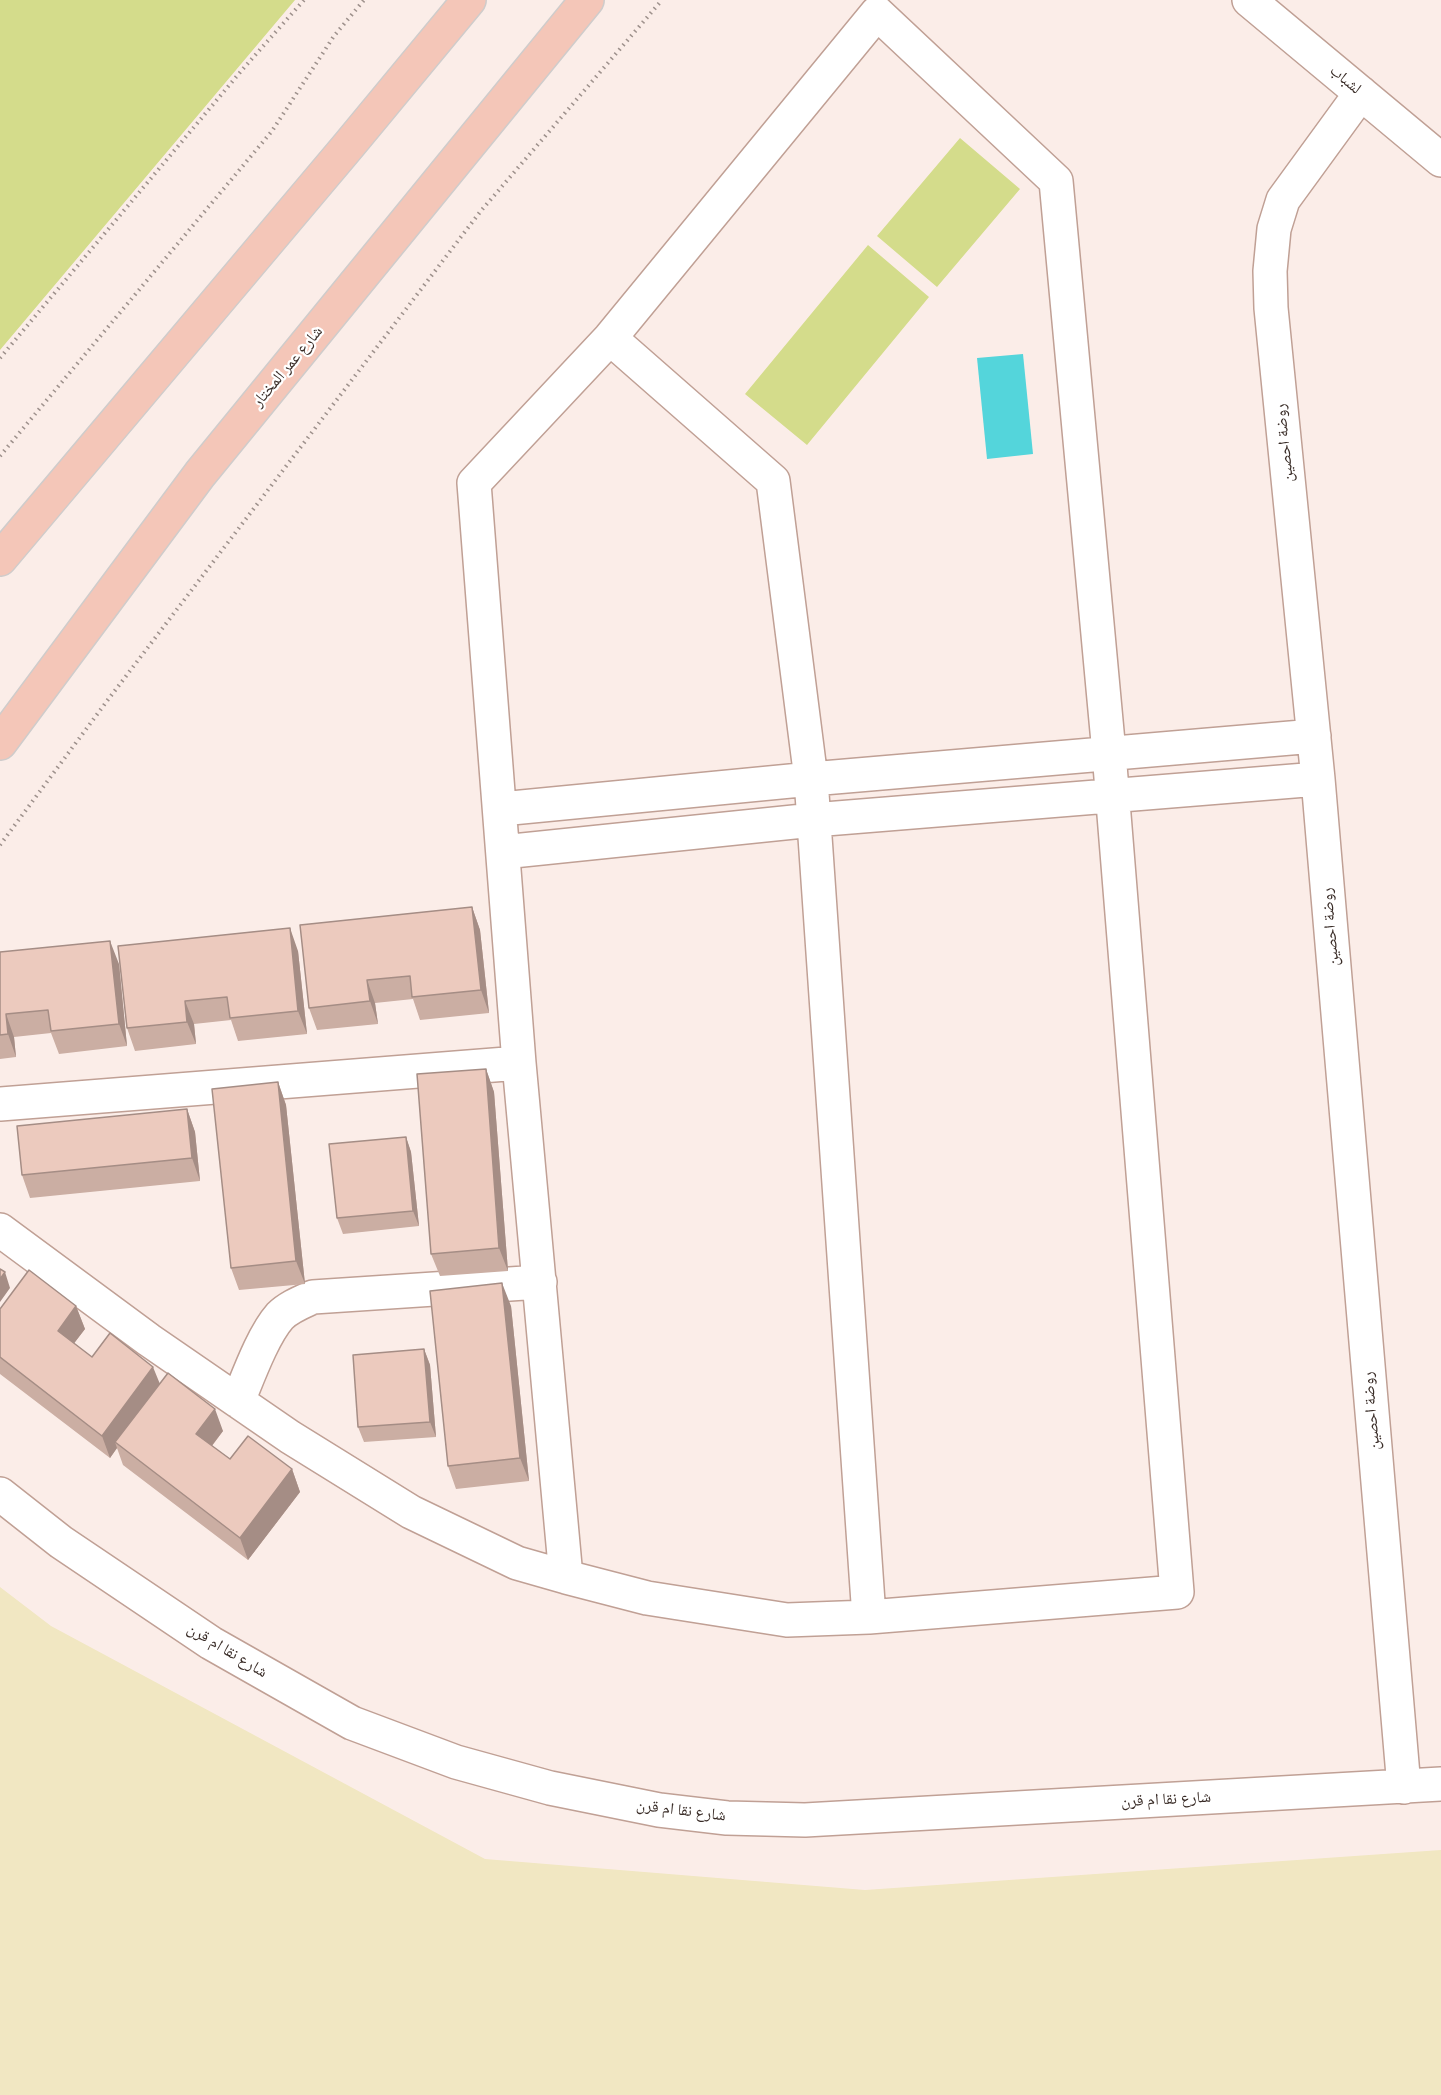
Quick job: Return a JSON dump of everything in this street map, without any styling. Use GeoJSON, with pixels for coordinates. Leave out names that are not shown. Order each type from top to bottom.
{"type":"FeatureCollection","features":[{"type":"Feature","properties":{"kind":"main road"},"geometry":{"type":"LineString","coordinates":[[0,559],[469,0]]}},
{"type":"Feature","properties":{"kind":"main road","name":"شارع عمر المختار"},"geometry":{"type":"LineString","coordinates":[[0,743],[200,474],[587,0]]}},
{"type":"Feature","properties":{"kind":"street","name":"لشباب"},"geometry":{"type":"LineString","coordinates":[[1249,0],[1441,160]]}},
{"type":"Feature","properties":{"kind":"street"},"geometry":{"type":"LineString","coordinates":[[0,1230],[149,1340],[290,1437],[411,1512],[517,1563],[566,1577],[647,1598],[787,1620],[870,1617],[1177,1592],[1109,753],[1056,181],[877,13],[610,338],[474,483],[519,1063],[566,1577]]}},
{"type":"Feature","properties":{"kind":"street","name":"روضة احصين"},"geometry":{"type":"LineString","coordinates":[[1361,93],[1283,200],[1274,229],[1270,272],[1271,308],[1318,779],[1404,1787]]}},
{"type":"Feature","properties":{"kind":"street"},"geometry":{"type":"LineString","coordinates":[[610,338],[773,481],[811,778],[870,1617]]}},
{"type":"Feature","properties":{"kind":"street"},"geometry":{"type":"LineString","coordinates":[[501,809],[811,778],[1314,736]]}},
{"type":"Feature","properties":{"kind":"street"},"geometry":{"type":"LineString","coordinates":[[503,852],[813,820],[1318,779]]}},
{"type":"Feature","properties":{"kind":"street"},"geometry":{"type":"LineString","coordinates":[[0,1104],[519,1063]]}},
{"type":"Feature","properties":{"kind":"street"},"geometry":{"type":"LineString","coordinates":[[238,1401],[261,1347],[280,1316],[295,1305],[313,1297],[540,1282]]}},
{"type":"Feature","properties":{"kind":"street","name":"شارع نقا ام قرن"},"geometry":{"type":"LineString","coordinates":[[0,1494],[61,1542],[211,1643],[352,1723],[456,1762],[550,1788],[659,1810],[727,1818],[805,1820],[1441,1784]]}},
{"type":"Feature","properties":{"kind":"path"},"geometry":{"type":"LineString","coordinates":[[0,358],[242,70],[304,0]]}},
{"type":"Feature","properties":{"kind":"path"},"geometry":{"type":"LineString","coordinates":[[0,456],[272,131],[334,36],[364,0]]}},
{"type":"Feature","properties":{"kind":"path"},"geometry":{"type":"LineString","coordinates":[[0,844],[107,700],[480,212],[662,0]]}},
{"type":"Feature","properties":{"kind":"green space"},"geometry":{"type":"Polygon","coordinates":[[[0,0],[295,0],[0,350],[0,0]]]}},
{"type":"Feature","properties":{"kind":"green space"},"geometry":{"type":"Polygon","coordinates":[[[960,138],[1020,189],[937,287],[877,236],[960,138]]]}},
{"type":"Feature","properties":{"kind":"green space"},"geometry":{"type":"Polygon","coordinates":[[[868,245],[929,297],[807,445],[745,394],[868,245]]]}},
{"type":"Feature","properties":{"kind":"sand"},"geometry":{"type":"Polygon","coordinates":[[[0,1587],[51,1626],[485,1859],[865,1890],[1441,1850],[1441,2095],[0,2095],[0,1587]]]}},
{"type":"Feature","properties":{"kind":"water"},"geometry":{"type":"Polygon","coordinates":[[[1023,354],[1033,454],[987,459],[977,358],[1023,354]]]}},
{"type":"Feature","properties":{"kind":"building"},"geometry":{"type":"Polygon","coordinates":[[[472,907],[481,990],[412,997],[410,976],[367,980],[370,1001],[309,1008],[300,925],[472,907]]]}},
{"type":"Feature","properties":{"kind":"building"},"geometry":{"type":"Polygon","coordinates":[[[290,928],[298,1011],[230,1018],[227,997],[185,1001],[187,1022],[127,1028],[118,946],[290,928]]]}},
{"type":"Feature","properties":{"kind":"building"},"geometry":{"type":"Polygon","coordinates":[[[110,941],[119,1024],[51,1031],[48,1010],[6,1014],[8,1034],[0,1035],[0,952],[110,941]]]}},
{"type":"Feature","properties":{"kind":"building"},"geometry":{"type":"Polygon","coordinates":[[[486,1069],[499,1248],[431,1254],[417,1074],[486,1069]]]}},
{"type":"Feature","properties":{"kind":"building"},"geometry":{"type":"Polygon","coordinates":[[[278,1082],[296,1261],[231,1268],[212,1089],[278,1082]]]}},
{"type":"Feature","properties":{"kind":"building"},"geometry":{"type":"Polygon","coordinates":[[[187,1109],[192,1158],[22,1175],[17,1126],[187,1109]]]}},
{"type":"Feature","properties":{"kind":"building"},"geometry":{"type":"Polygon","coordinates":[[[406,1137],[413,1211],[337,1218],[329,1144],[406,1137]]]}},
{"type":"Feature","properties":{"kind":"building"},"geometry":{"type":"Polygon","coordinates":[[[0,1269],[5,1272],[0,1279],[0,1269]]]}},
{"type":"Feature","properties":{"kind":"building"},"geometry":{"type":"Polygon","coordinates":[[[29,1270],[76,1306],[58,1331],[92,1357],[110,1333],[153,1367],[102,1436],[0,1357],[0,1309],[29,1270]]]}},
{"type":"Feature","properties":{"kind":"building"},"geometry":{"type":"Polygon","coordinates":[[[502,1283],[520,1458],[448,1466],[430,1291],[502,1283]]]}},
{"type":"Feature","properties":{"kind":"building"},"geometry":{"type":"Polygon","coordinates":[[[424,1349],[430,1422],[358,1427],[353,1355],[424,1349]]]}},
{"type":"Feature","properties":{"kind":"building"},"geometry":{"type":"Polygon","coordinates":[[[168,1373],[215,1409],[196,1434],[230,1459],[248,1436],[292,1469],[240,1538],[115,1442],[168,1373]]]}}]}
